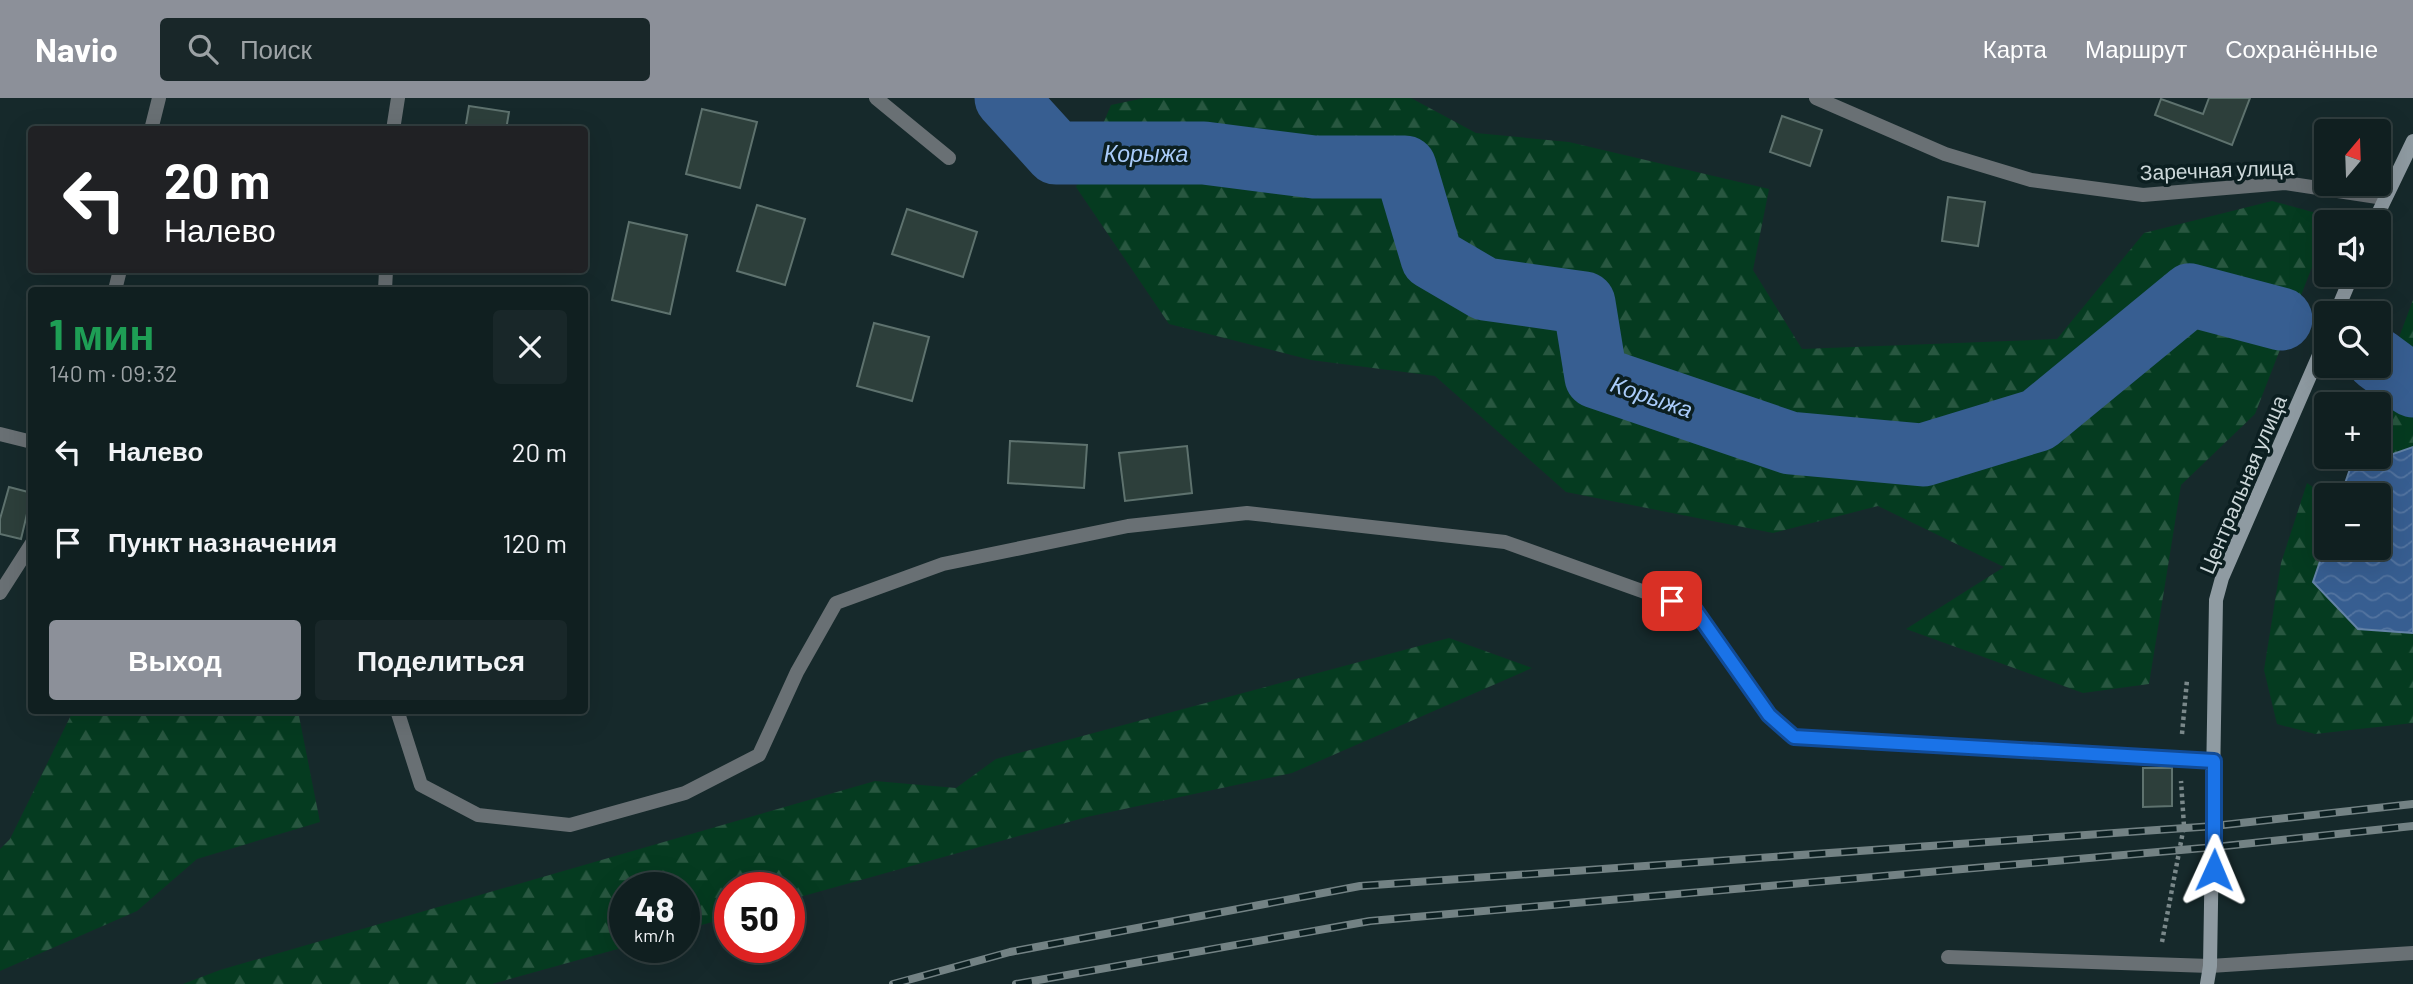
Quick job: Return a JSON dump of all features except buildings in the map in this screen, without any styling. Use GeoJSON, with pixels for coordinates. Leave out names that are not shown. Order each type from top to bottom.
{"type":"FeatureCollection","features":[{"type":"Feature","properties":{"kind":"main road"},"geometry":{"type":"LineString","coordinates":[[2379,210],[2413,141]]}},
{"type":"Feature","properties":{"kind":"main road","name":"Центральная улица"},"geometry":{"type":"LineString","coordinates":[[2207,984],[2210,966],[2216,600],[2222,578],[2314,367]]}},
{"type":"Feature","properties":{"kind":"street"},"geometry":{"type":"LineString","coordinates":[[153,126],[159,98]]}},
{"type":"Feature","properties":{"kind":"street"},"geometry":{"type":"LineString","coordinates":[[394,126],[398,98]]}},
{"type":"Feature","properties":{"kind":"street"},"geometry":{"type":"LineString","coordinates":[[876,98],[949,158]]}},
{"type":"Feature","properties":{"kind":"street","name":"Заречная улица"},"geometry":{"type":"LineString","coordinates":[[1816,98],[1945,154],[2031,180],[2143,195],[2285,183],[2384,198]]}},
{"type":"Feature","properties":{"kind":"street"},"geometry":{"type":"LineString","coordinates":[[0,434],[28,441]]}},
{"type":"Feature","properties":{"kind":"street"},"geometry":{"type":"LineString","coordinates":[[398,714],[421,785],[478,815],[570,825],[685,793],[760,755],[797,673],[836,603],[943,564],[1128,526],[1247,513],[1505,542],[1695,610],[1769,715],[1794,737],[2214,761]]}},
{"type":"Feature","properties":{"kind":"street"},"geometry":{"type":"LineString","coordinates":[[0,593],[28,549]]}},
{"type":"Feature","properties":{"kind":"street"},"geometry":{"type":"LineString","coordinates":[[1948,957],[2210,966],[2413,953]]}},
{"type":"Feature","properties":{"kind":"path"},"geometry":{"type":"LineString","coordinates":[[2158,964],[2184,826],[2179,759]]}},
{"type":"Feature","properties":{"kind":"green space"},"geometry":{"type":"Polygon","coordinates":[[[1144,98],[1411,98],[1476,133],[1569,142],[1769,189],[1753,270],[1802,349],[2057,339],[2144,233],[2272,201],[2314,212],[2314,262],[2255,414],[2181,485],[2149,684],[2083,693],[1906,629],[2004,567],[1878,506],[1773,533],[1566,492],[1435,376],[1311,360],[1169,324],[1076,187],[1111,105],[1144,98]]]}},
{"type":"Feature","properties":{"kind":"green space"},"geometry":{"type":"Polygon","coordinates":[[[2413,300],[2413,447],[2391,455],[2391,392],[2378,392],[2384,378],[2391,378],[2391,359],[2413,300]]]}},
{"type":"Feature","properties":{"kind":"green space"},"geometry":{"type":"Polygon","coordinates":[[[2307,483],[2314,488],[2314,560],[2321,560],[2313,582],[2358,629],[2413,633],[2413,723],[2315,734],[2277,724],[2264,670],[2281,563],[2307,483]]]}},
{"type":"Feature","properties":{"kind":"green space"},"geometry":{"type":"Polygon","coordinates":[[[1449,638],[1532,668],[1292,773],[1087,817],[805,896],[805,872],[714,872],[714,922],[700,925],[700,872],[609,872],[609,951],[492,984],[183,984],[220,970],[875,781],[956,788],[996,759],[1449,638]]]}},
{"type":"Feature","properties":{"kind":"green space"},"geometry":{"type":"Polygon","coordinates":[[[72,714],[299,714],[320,822],[197,859],[137,911],[0,971],[0,849],[10,839],[72,714]]]}},
{"type":"Feature","properties":{"kind":"water"},"geometry":{"type":"Polygon","coordinates":[[[2413,447],[2413,633],[2358,629],[2313,582],[2321,560],[2391,560],[2391,483],[2345,483],[2350,469],[2391,469],[2391,455],[2413,447]]]}},
{"type":"Feature","properties":{"kind":"waterway","name":"Корыжа"},"geometry":{"type":"LineString","coordinates":[[1006,98],[1056,153],[1204,153],[1314,167],[1405,167],[1432,258],[1485,289],[1584,303],[1596,377],[1790,443],[1923,455],[2038,420],[2190,295],[2281,319]]}},
{"type":"Feature","properties":{"kind":"waterway","name":"Корыжа"},"geometry":{"type":"LineString","coordinates":[[2391,370],[2413,386]]}},
{"type":"Feature","properties":{"kind":"railway"},"geometry":{"type":"LineString","coordinates":[[893,984],[1010,952],[1360,886],[2214,826],[2413,804]]}},
{"type":"Feature","properties":{"kind":"railway"},"geometry":{"type":"LineString","coordinates":[[1016,984],[1370,921],[2215,847],[2413,826]]}},
{"type":"Feature","properties":{"kind":"route"},"geometry":{"type":"LineString","coordinates":[[1672,601],[1695,610],[1769,715],[1794,737],[2214,761],[2214,870]]}}]}
